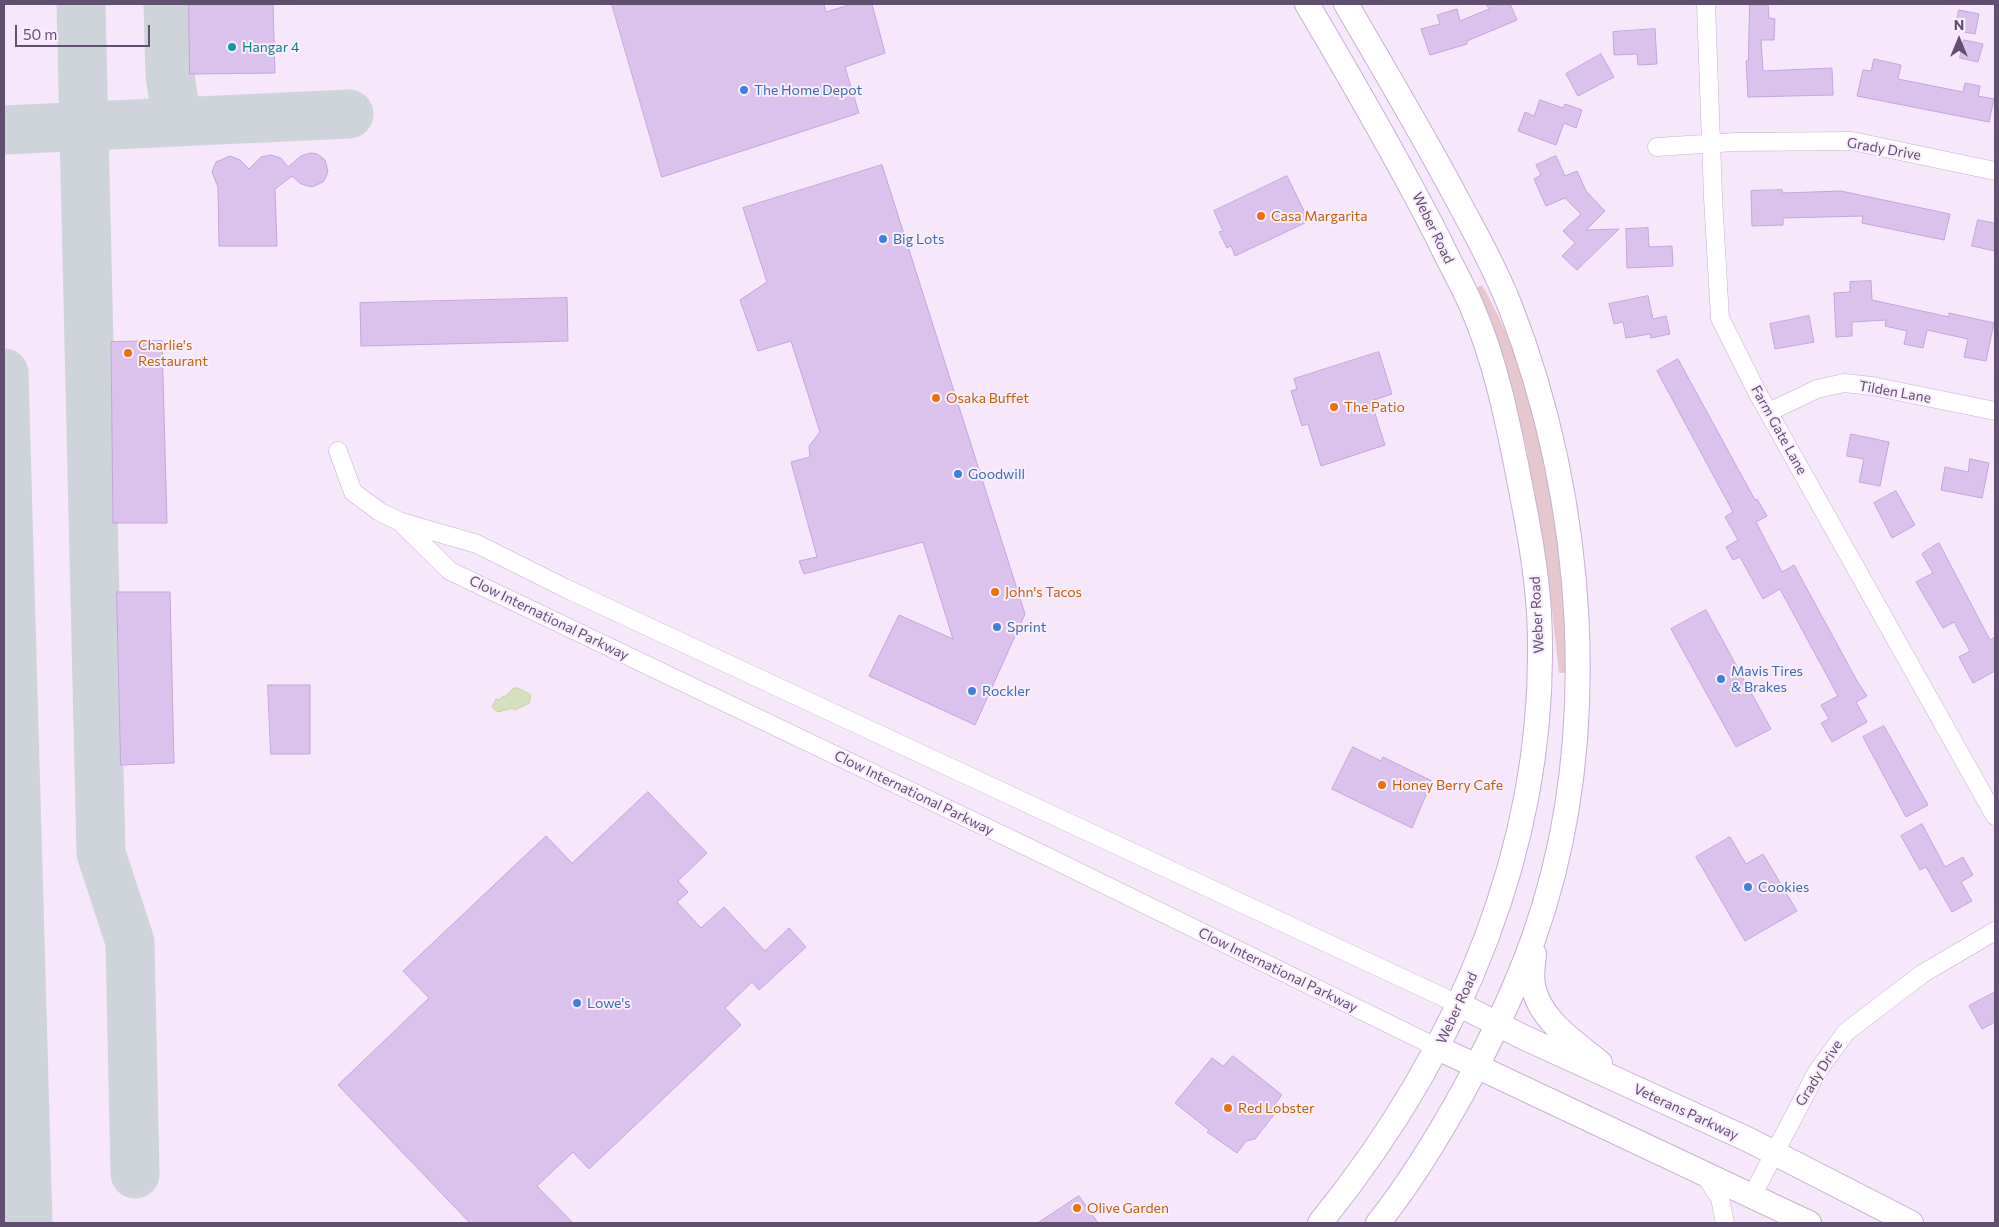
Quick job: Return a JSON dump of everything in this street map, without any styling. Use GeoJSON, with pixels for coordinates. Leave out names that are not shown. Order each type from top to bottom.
{"type":"FeatureCollection","features":[{"type":"Feature","properties":{"kind":"main road","name":"Weber Road"},"geometry":{"type":"LineString","coordinates":[[1307,4],[1408,178],[1473,308],[1505,409],[1533,548],[1539,613],[1539,671],[1535,732],[1524,803],[1503,895],[1460,1005],[1438,1048],[1388,1132],[1320,1223]]}},
{"type":"Feature","properties":{"kind":"main road"},"geometry":{"type":"LineString","coordinates":[[1346,4],[1443,172],[1494,269],[1528,356],[1557,463],[1572,560],[1578,642],[1576,715],[1570,782],[1559,845],[1534,938],[1498,1025],[1477,1066],[1436,1140],[1397,1200],[1378,1223]]}},
{"type":"Feature","properties":{"kind":"main road"},"geometry":{"type":"LineString","coordinates":[[1534,938],[1533,985],[1541,1008],[1561,1031],[1629,1086]]}},
{"type":"Feature","properties":{"kind":"main road","name":"Veterans Parkway"},"geometry":{"type":"LineString","coordinates":[[1460,1005],[1498,1025],[1773,1152],[1911,1223]]}},
{"type":"Feature","properties":{"kind":"main road"},"geometry":{"type":"LineString","coordinates":[[1438,1048],[1703,1172],[1752,1196],[1798,1222]]}},
{"type":"Feature","properties":{"kind":"street","name":"Farm Gate Lane"},"geometry":{"type":"LineString","coordinates":[[1706,4],[1717,296],[1720,318],[1728,337],[1769,412],[1995,816]]}},
{"type":"Feature","properties":{"kind":"street","name":"Grady Drive"},"geometry":{"type":"LineString","coordinates":[[1657,147],[1711,143],[1852,141],[1995,171]]}},
{"type":"Feature","properties":{"kind":"street","name":"Tilden Lane"},"geometry":{"type":"LineString","coordinates":[[1769,412],[1817,389],[1844,384],[1872,386],[1995,411]]}},
{"type":"Feature","properties":{"kind":"street","name":"Clow International Parkway"},"geometry":{"type":"LineString","coordinates":[[338,451],[353,492],[380,512],[401,522],[477,544],[565,588],[1460,1005]]}},
{"type":"Feature","properties":{"kind":"street","name":"Clow International Parkway"},"geometry":{"type":"LineString","coordinates":[[401,522],[450,571],[1049,857],[1438,1048]]}},
{"type":"Feature","properties":{"kind":"street","name":"Grady Drive"},"geometry":{"type":"LineString","coordinates":[[1752,1196],[1773,1152],[1817,1072],[1846,1032],[1922,974],[1995,931]]}},
{"type":"Feature","properties":{"kind":"street"},"geometry":{"type":"LineString","coordinates":[[1703,1172],[1720,1198],[1725,1223]]}},
{"type":"Feature","properties":{"kind":"shaded area"},"geometry":{"type":"Polygon","coordinates":[[[1482,285],[1504,329],[1522,375],[1548,473],[1561,575],[1566,673],[1559,673],[1552,609],[1526,445],[1505,366],[1476,288],[1482,285]]]}},
{"type":"Feature","properties":{"kind":"shaded area"},"geometry":{"type":"Polygon","coordinates":[[[514,688],[518,688],[531,695],[529,703],[515,710],[512,708],[498,712],[492,707],[496,699],[500,700],[514,688]]]}},
{"type":"Feature","properties":{"kind":"shaded area"},"geometry":{"type":"Polygon","coordinates":[[[4,810],[18,1223],[4,1223],[4,810]]]}},
{"type":"Feature","properties":{"kind":"building","name":"Hangar 4"},"geometry":{"type":"Polygon","coordinates":[[[189,4],[273,4],[275,73],[190,74],[189,4]]]}},
{"type":"Feature","properties":{"kind":"building","name":"The Home Depot"},"geometry":{"type":"Polygon","coordinates":[[[612,4],[824,4],[826,12],[852,4],[872,4],[885,53],[845,67],[859,113],[662,177],[612,4]]]}},
{"type":"Feature","properties":{"kind":"building"},"geometry":{"type":"Polygon","coordinates":[[[1486,4],[1510,4],[1517,20],[1467,41],[1467,44],[1430,55],[1421,29],[1440,24],[1437,15],[1457,9],[1460,21],[1489,9],[1486,4]]]}},
{"type":"Feature","properties":{"kind":"building"},"geometry":{"type":"Polygon","coordinates":[[[1750,4],[1768,4],[1769,18],[1775,19],[1774,40],[1761,40],[1763,71],[1832,68],[1833,95],[1748,97],[1746,61],[1748,61],[1750,4]]]}},
{"type":"Feature","properties":{"kind":"building"},"geometry":{"type":"Polygon","coordinates":[[[1959,10],[1979,14],[1975,34],[1955,30],[1959,10]]]}},
{"type":"Feature","properties":{"kind":"building"},"geometry":{"type":"Polygon","coordinates":[[[1655,29],[1657,64],[1638,65],[1637,54],[1614,55],[1613,32],[1655,29]]]}},
{"type":"Feature","properties":{"kind":"building"},"geometry":{"type":"Polygon","coordinates":[[[1964,40],[1983,44],[1978,62],[1960,58],[1964,40]]]}},
{"type":"Feature","properties":{"kind":"building"},"geometry":{"type":"Polygon","coordinates":[[[1601,54],[1614,77],[1578,96],[1566,74],[1601,54]]]}},
{"type":"Feature","properties":{"kind":"building"},"geometry":{"type":"Polygon","coordinates":[[[1874,59],[1901,65],[1898,79],[1963,92],[1965,83],[1980,86],[1978,96],[1994,99],[1989,122],[1857,96],[1863,70],[1871,71],[1874,59]]]}},
{"type":"Feature","properties":{"kind":"building"},"geometry":{"type":"Polygon","coordinates":[[[1540,100],[1563,108],[1565,104],[1582,110],[1576,128],[1564,123],[1556,145],[1518,131],[1525,112],[1534,116],[1540,100]]]}},
{"type":"Feature","properties":{"kind":"building"},"geometry":{"type":"Polygon","coordinates":[[[311,153],[317,154],[325,160],[328,171],[326,177],[323,182],[312,187],[301,184],[292,176],[275,189],[277,246],[219,246],[218,187],[212,172],[216,162],[230,156],[240,160],[249,169],[261,157],[271,155],[281,158],[288,167],[301,156],[311,153]]]}},
{"type":"Feature","properties":{"kind":"building"},"geometry":{"type":"Polygon","coordinates":[[[1556,156],[1565,176],[1577,171],[1586,191],[1605,211],[1586,230],[1619,229],[1577,270],[1562,256],[1575,243],[1563,231],[1581,214],[1565,198],[1546,206],[1534,179],[1541,175],[1536,165],[1556,156]]]}},
{"type":"Feature","properties":{"kind":"building"},"geometry":{"type":"Polygon","coordinates":[[[882,165],[1025,614],[975,725],[869,676],[899,615],[953,639],[923,542],[804,574],[799,561],[817,557],[791,462],[810,457],[809,446],[820,432],[791,341],[758,351],[740,300],[767,282],[743,208],[882,165]]]}},
{"type":"Feature","properties":{"kind":"building","name":"Casa Margarita"},"geometry":{"type":"Polygon","coordinates":[[[1287,176],[1309,221],[1235,256],[1231,246],[1227,248],[1219,232],[1223,231],[1214,211],[1287,176]]]}},
{"type":"Feature","properties":{"kind":"building"},"geometry":{"type":"Polygon","coordinates":[[[1782,190],[1783,193],[1841,191],[1950,214],[1944,240],[1862,223],[1863,216],[1783,218],[1783,225],[1752,226],[1751,191],[1782,190]]]}},
{"type":"Feature","properties":{"kind":"building"},"geometry":{"type":"Polygon","coordinates":[[[1978,220],[1995,223],[1995,251],[1972,246],[1978,220]]]}},
{"type":"Feature","properties":{"kind":"building"},"geometry":{"type":"Polygon","coordinates":[[[1648,228],[1649,247],[1672,246],[1673,266],[1627,268],[1626,229],[1648,228]]]}},
{"type":"Feature","properties":{"kind":"building"},"geometry":{"type":"Polygon","coordinates":[[[1871,281],[1872,300],[1949,317],[1949,313],[1994,323],[1986,361],[1964,357],[1968,339],[1927,330],[1923,348],[1904,344],[1907,331],[1885,326],[1886,320],[1852,322],[1852,336],[1836,337],[1834,293],[1850,292],[1850,282],[1871,281]]]}},
{"type":"Feature","properties":{"kind":"building"},"geometry":{"type":"Polygon","coordinates":[[[1648,296],[1653,319],[1666,316],[1670,334],[1651,338],[1650,334],[1626,338],[1623,322],[1614,324],[1609,304],[1648,296]]]}},
{"type":"Feature","properties":{"kind":"building"},"geometry":{"type":"Polygon","coordinates":[[[567,298],[568,341],[361,346],[360,303],[567,298]]]}},
{"type":"Feature","properties":{"kind":"building"},"geometry":{"type":"Polygon","coordinates":[[[1809,316],[1814,342],[1775,349],[1770,324],[1809,316]]]}},
{"type":"Feature","properties":{"kind":"building"},"geometry":{"type":"Polygon","coordinates":[[[162,341],[167,523],[113,523],[111,342],[162,341]]]}},
{"type":"Feature","properties":{"kind":"building","name":"The Patio"},"geometry":{"type":"Polygon","coordinates":[[[1379,352],[1392,394],[1371,401],[1385,445],[1321,466],[1308,424],[1302,426],[1291,391],[1297,389],[1294,379],[1379,352]]]}},
{"type":"Feature","properties":{"kind":"building"},"geometry":{"type":"Polygon","coordinates":[[[1678,359],[1755,500],[1757,499],[1767,516],[1756,522],[1782,572],[1794,565],[1867,696],[1856,702],[1867,722],[1832,742],[1821,723],[1829,719],[1821,705],[1838,696],[1780,589],[1763,599],[1740,557],[1733,560],[1726,547],[1738,540],[1725,517],[1733,512],[1657,371],[1678,359]]]}},
{"type":"Feature","properties":{"kind":"building"},"geometry":{"type":"Polygon","coordinates":[[[1851,434],[1889,442],[1880,486],[1859,482],[1864,459],[1847,456],[1851,434]]]}},
{"type":"Feature","properties":{"kind":"building"},"geometry":{"type":"Polygon","coordinates":[[[1970,459],[1989,463],[1982,498],[1941,490],[1945,467],[1968,472],[1970,459]]]}},
{"type":"Feature","properties":{"kind":"building"},"geometry":{"type":"Polygon","coordinates":[[[1896,491],[1915,525],[1892,538],[1874,503],[1896,491]]]}},
{"type":"Feature","properties":{"kind":"building"},"geometry":{"type":"Polygon","coordinates":[[[1939,543],[1990,640],[1995,637],[1995,671],[1973,683],[1959,657],[1970,651],[1954,622],[1943,628],[1916,582],[1933,573],[1922,554],[1939,543]]]}},
{"type":"Feature","properties":{"kind":"building"},"geometry":{"type":"Polygon","coordinates":[[[117,592],[170,592],[174,763],[121,765],[117,592]]]}},
{"type":"Feature","properties":{"kind":"building","name":"Mavis Tires & Brakes"},"geometry":{"type":"Polygon","coordinates":[[[1706,610],[1771,729],[1736,747],[1671,629],[1706,610]]]}},
{"type":"Feature","properties":{"kind":"building"},"geometry":{"type":"Polygon","coordinates":[[[268,685],[310,685],[310,754],[271,754],[268,685]]]}},
{"type":"Feature","properties":{"kind":"building"},"geometry":{"type":"Polygon","coordinates":[[[1884,726],[1928,805],[1906,817],[1863,737],[1884,726]]]}},
{"type":"Feature","properties":{"kind":"building","name":"Honey Berry Cafe"},"geometry":{"type":"Polygon","coordinates":[[[1353,747],[1381,761],[1383,757],[1432,781],[1412,828],[1332,789],[1353,747]]]}},
{"type":"Feature","properties":{"kind":"building","name":"Lowe's"},"geometry":{"type":"Polygon","coordinates":[[[648,792],[707,853],[678,881],[688,892],[677,902],[701,928],[724,907],[765,951],[789,928],[806,947],[759,990],[752,982],[725,1008],[741,1025],[589,1169],[573,1152],[537,1186],[573,1223],[470,1223],[338,1085],[429,998],[403,971],[546,836],[572,863],[648,792]]]}},
{"type":"Feature","properties":{"kind":"building"},"geometry":{"type":"Polygon","coordinates":[[[1922,824],[1945,867],[1963,857],[1973,875],[1961,882],[1972,901],[1952,912],[1926,867],[1920,870],[1901,836],[1922,824]]]}},
{"type":"Feature","properties":{"kind":"building","name":"Cookies"},"geometry":{"type":"Polygon","coordinates":[[[1730,837],[1746,864],[1763,854],[1797,911],[1745,941],[1696,857],[1730,837]]]}},
{"type":"Feature","properties":{"kind":"building"},"geometry":{"type":"Polygon","coordinates":[[[1995,992],[1995,1022],[1982,1029],[1969,1006],[1995,992]]]}},
{"type":"Feature","properties":{"kind":"building","name":"Red Lobster"},"geometry":{"type":"Polygon","coordinates":[[[1233,1056],[1282,1095],[1275,1104],[1273,1116],[1255,1139],[1246,1141],[1237,1153],[1207,1132],[1209,1130],[1175,1103],[1212,1058],[1223,1066],[1233,1056]]]}},
{"type":"Feature","properties":{"kind":"building","name":"Olive Garden"},"geometry":{"type":"Polygon","coordinates":[[[1079,1196],[1098,1223],[1038,1223],[1079,1196]]]}},
{"type":"Feature","properties":{"kind":"taxiway"},"geometry":{"type":"LineString","coordinates":[[81,4],[101,853],[130,942],[135,1174]]}},
{"type":"Feature","properties":{"kind":"taxiway"},"geometry":{"type":"LineString","coordinates":[[168,4],[170,75],[177,122]]}},
{"type":"Feature","properties":{"kind":"taxiway"},"geometry":{"type":"LineString","coordinates":[[4,130],[349,114]]}},
{"type":"Feature","properties":{"kind":"taxiway"},"geometry":{"type":"LineString","coordinates":[[4,373],[28,1223]]}},
{"type":"Feature","properties":{"kind":"place","name":"Hangar 4"},"geometry":{"type":"Point","coordinates":[232,47]}},
{"type":"Feature","properties":{"kind":"place","name":"The Home Depot"},"geometry":{"type":"Point","coordinates":[744,90]}},
{"type":"Feature","properties":{"kind":"place","name":"Casa Margarita"},"geometry":{"type":"Point","coordinates":[1261,216]}},
{"type":"Feature","properties":{"kind":"place","name":"Big Lots"},"geometry":{"type":"Point","coordinates":[883,239]}},
{"type":"Feature","properties":{"kind":"place","name":"Charlie's Restaurant"},"geometry":{"type":"Point","coordinates":[128,353]}},
{"type":"Feature","properties":{"kind":"place","name":"Osaka Buffet"},"geometry":{"type":"Point","coordinates":[936,398]}},
{"type":"Feature","properties":{"kind":"place","name":"The Patio"},"geometry":{"type":"Point","coordinates":[1334,407]}},
{"type":"Feature","properties":{"kind":"place","name":"Goodwill"},"geometry":{"type":"Point","coordinates":[958,474]}},
{"type":"Feature","properties":{"kind":"place","name":"John's Tacos"},"geometry":{"type":"Point","coordinates":[995,592]}},
{"type":"Feature","properties":{"kind":"place","name":"Sprint"},"geometry":{"type":"Point","coordinates":[997,627]}},
{"type":"Feature","properties":{"kind":"place","name":"Mavis Tires & Brakes"},"geometry":{"type":"Point","coordinates":[1721,679]}},
{"type":"Feature","properties":{"kind":"place","name":"Rockler"},"geometry":{"type":"Point","coordinates":[972,691]}},
{"type":"Feature","properties":{"kind":"place","name":"Honey Berry Cafe"},"geometry":{"type":"Point","coordinates":[1382,785]}},
{"type":"Feature","properties":{"kind":"place","name":"Cookies"},"geometry":{"type":"Point","coordinates":[1748,887]}},
{"type":"Feature","properties":{"kind":"place","name":"Lowe's"},"geometry":{"type":"Point","coordinates":[577,1003]}},
{"type":"Feature","properties":{"kind":"place","name":"Red Lobster"},"geometry":{"type":"Point","coordinates":[1228,1108]}},
{"type":"Feature","properties":{"kind":"place","name":"Olive Garden"},"geometry":{"type":"Point","coordinates":[1077,1208]}}]}
